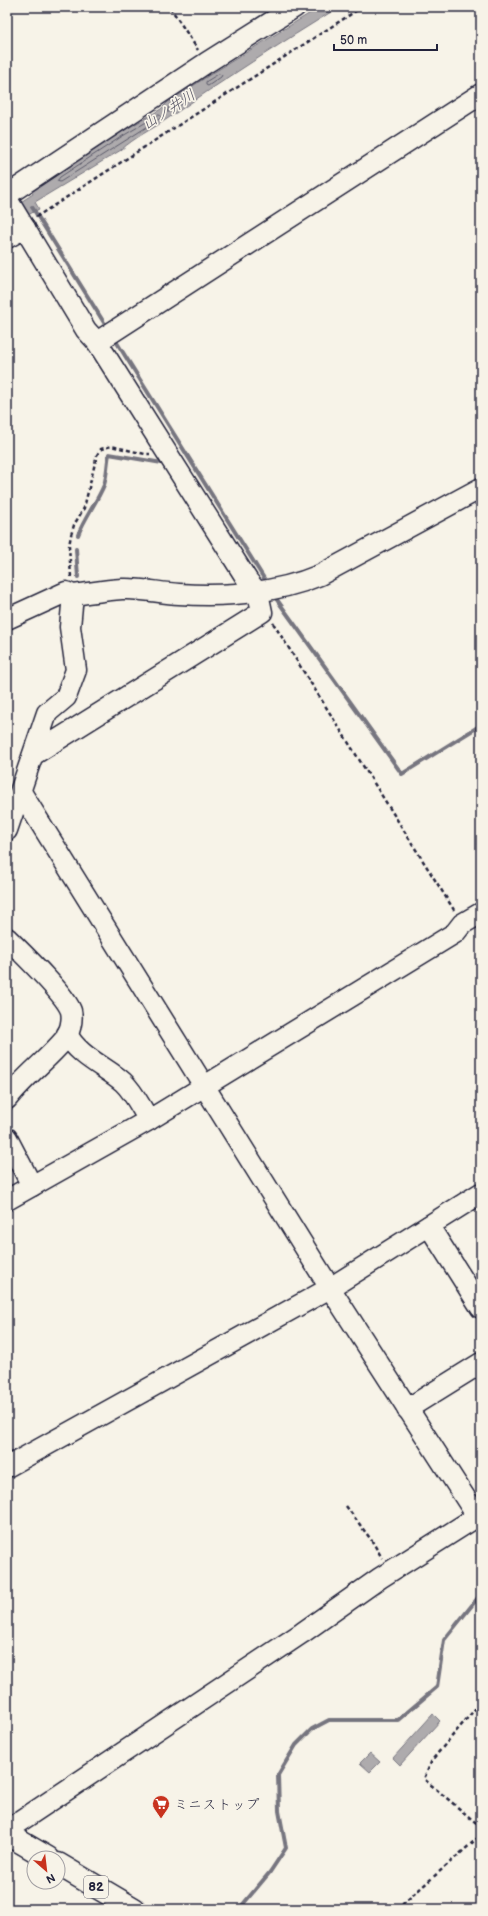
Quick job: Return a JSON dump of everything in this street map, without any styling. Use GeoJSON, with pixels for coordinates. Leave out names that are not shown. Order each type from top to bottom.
{"type":"FeatureCollection","features":[{"type":"Feature","properties":{"kind":"main road"},"geometry":{"type":"LineString","coordinates":[[7,1834],[34,1850]]}},
{"type":"Feature","properties":{"kind":"main road","name":"82"},"geometry":{"type":"LineString","coordinates":[[66,1869],[134,1909]]}},
{"type":"Feature","properties":{"kind":"street"},"geometry":{"type":"LineString","coordinates":[[7,195],[206,63],[295,7]]}},
{"type":"Feature","properties":{"kind":"street"},"geometry":{"type":"LineString","coordinates":[[97,342],[481,94]]}},
{"type":"Feature","properties":{"kind":"street"},"geometry":{"type":"LineString","coordinates":[[7,199],[86,330],[97,342],[248,581],[260,603]]}},
{"type":"Feature","properties":{"kind":"street"},"geometry":{"type":"LineString","coordinates":[[7,238],[24,227]]}},
{"type":"Feature","properties":{"kind":"street"},"geometry":{"type":"LineString","coordinates":[[33,754],[260,603],[320,575],[481,488]]}},
{"type":"Feature","properties":{"kind":"street"},"geometry":{"type":"LineString","coordinates":[[7,619],[66,592],[73,595],[123,589],[260,603]]}},
{"type":"Feature","properties":{"kind":"street"},"geometry":{"type":"LineString","coordinates":[[7,830],[47,713],[66,697],[76,670],[70,626],[73,595]]}},
{"type":"Feature","properties":{"kind":"street"},"geometry":{"type":"LineString","coordinates":[[7,1830],[302,1633],[389,1572],[479,1515],[407,1409],[330,1288],[21,792]]}},
{"type":"Feature","properties":{"kind":"street"},"geometry":{"type":"LineString","coordinates":[[7,1200],[206,1087],[455,934],[462,924],[481,913]]}},
{"type":"Feature","properties":{"kind":"street"},"geometry":{"type":"LineString","coordinates":[[7,938],[58,992],[71,1011],[71,1024],[65,1039],[17,1086],[7,1099]]}},
{"type":"Feature","properties":{"kind":"street"},"geometry":{"type":"LineString","coordinates":[[67,1034],[70,1042],[78,1049],[125,1084],[149,1120]]}},
{"type":"Feature","properties":{"kind":"street"},"geometry":{"type":"LineString","coordinates":[[7,1138],[32,1186]]}},
{"type":"Feature","properties":{"kind":"street"},"geometry":{"type":"LineString","coordinates":[[7,1466],[330,1288],[481,1193]]}},
{"type":"Feature","properties":{"kind":"street"},"geometry":{"type":"LineString","coordinates":[[428,1226],[481,1308]]}},
{"type":"Feature","properties":{"kind":"street"},"geometry":{"type":"LineString","coordinates":[[407,1409],[481,1363]]}},
{"type":"Feature","properties":{"kind":"path"},"geometry":{"type":"LineString","coordinates":[[170,7],[206,63]]}},
{"type":"Feature","properties":{"kind":"path"},"geometry":{"type":"LineString","coordinates":[[24,227],[362,7]]}},
{"type":"Feature","properties":{"kind":"path"},"geometry":{"type":"LineString","coordinates":[[73,595],[69,546],[74,525],[84,508],[97,455],[100,449],[111,446],[145,454],[166,452]]}},
{"type":"Feature","properties":{"kind":"path"},"geometry":{"type":"LineString","coordinates":[[260,603],[462,924]]}},
{"type":"Feature","properties":{"kind":"path"},"geometry":{"type":"LineString","coordinates":[[346,1506],[372,1541],[389,1572]]}},
{"type":"Feature","properties":{"kind":"path"},"geometry":{"type":"LineString","coordinates":[[481,1702],[432,1760],[424,1779],[481,1827]]}},
{"type":"Feature","properties":{"kind":"path"},"geometry":{"type":"LineString","coordinates":[[397,1909],[481,1835]]}},
{"type":"Feature","properties":{"kind":"path"},"geometry":{"type":"LineString","coordinates":[[332,1904],[338,1909]]}},
{"type":"Feature","properties":{"kind":"water","name":"山ノ井川"},"geometry":{"type":"Polygon","coordinates":[[[320,7],[339,7],[161,123],[137,137],[121,150],[35,202],[39,209],[28,215],[7,211],[33,194],[32,192],[118,134],[161,109],[168,102],[208,76],[320,7]]]}},
{"type":"Feature","properties":{"kind":"water"},"geometry":{"type":"Polygon","coordinates":[[[433,1714],[440,1721],[400,1765],[393,1758],[433,1714]]]}},
{"type":"Feature","properties":{"kind":"water"},"geometry":{"type":"Polygon","coordinates":[[[370,1753],[380,1762],[370,1772],[360,1763],[370,1753]]]}},
{"type":"Feature","properties":{"kind":"waterway"},"geometry":{"type":"LineString","coordinates":[[32,207],[108,329]]}},
{"type":"Feature","properties":{"kind":"waterway"},"geometry":{"type":"LineString","coordinates":[[114,338],[265,580]]}},
{"type":"Feature","properties":{"kind":"waterway"},"geometry":{"type":"LineString","coordinates":[[78,535],[104,485],[109,454],[162,463]]}},
{"type":"Feature","properties":{"kind":"waterway"},"geometry":{"type":"LineString","coordinates":[[76,549],[78,577]]}},
{"type":"Feature","properties":{"kind":"waterway"},"geometry":{"type":"LineString","coordinates":[[275,597],[402,774],[481,725]]}},
{"type":"Feature","properties":{"kind":"waterway"},"geometry":{"type":"LineString","coordinates":[[239,1909],[270,1872],[286,1848],[279,1811],[278,1775],[296,1745],[312,1729],[329,1720],[398,1720],[437,1687],[444,1640],[481,1594]]}},
{"type":"Feature","properties":{"kind":"place","name":"ミニストップ"},"geometry":{"type":"Point","coordinates":[161,1819]}}]}
